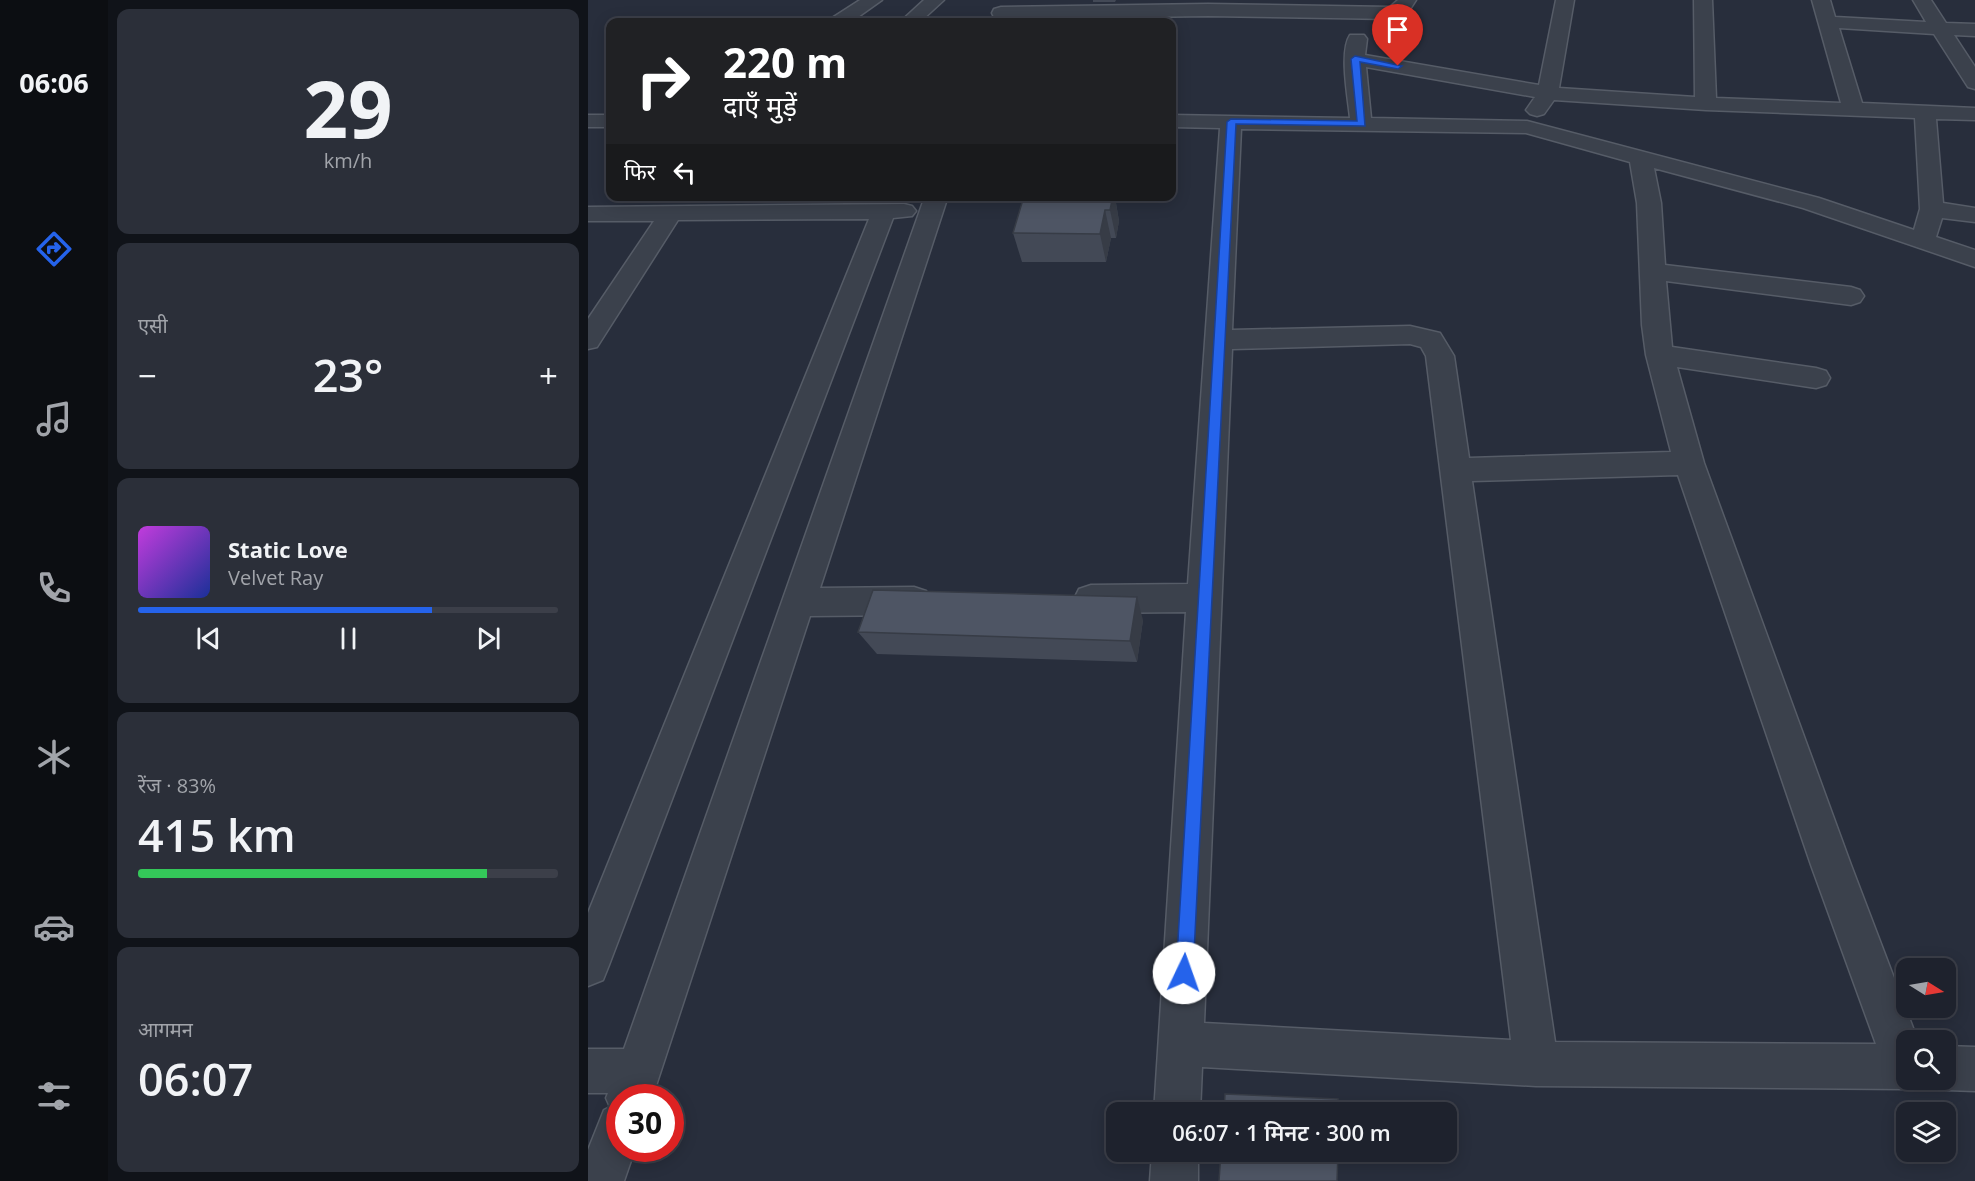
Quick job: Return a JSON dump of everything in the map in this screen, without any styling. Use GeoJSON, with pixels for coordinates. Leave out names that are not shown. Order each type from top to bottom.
{"type":"FeatureCollection","features":[{"type":"Feature","properties":{"kind":"street"},"geometry":{"type":"LineString","coordinates":[[845,18],[873,0]]}},
{"type":"Feature","properties":{"kind":"street"},"geometry":{"type":"LineString","coordinates":[[914,18],[935,0]]}},
{"type":"Feature","properties":{"kind":"street"},"geometry":{"type":"LineString","coordinates":[[1002,12],[1209,5],[1265,6],[1359,14],[1392,13],[1400,10],[1407,0]]}},
{"type":"Feature","properties":{"kind":"street"},"geometry":{"type":"LineString","coordinates":[[1527,127],[1548,93],[1565,0]]}},
{"type":"Feature","properties":{"kind":"street"},"geometry":{"type":"LineString","coordinates":[[1703,0],[1706,104]]}},
{"type":"Feature","properties":{"kind":"street"},"geometry":{"type":"LineString","coordinates":[[1821,0],[1853,108]]}},
{"type":"Feature","properties":{"kind":"street"},"geometry":{"type":"LineString","coordinates":[[1922,0],[1975,83]]}},
{"type":"Feature","properties":{"kind":"street"},"geometry":{"type":"LineString","coordinates":[[1359,14],[1355,59],[1361,124]]}},
{"type":"Feature","properties":{"kind":"street"},"geometry":{"type":"LineString","coordinates":[[1827,22],[1975,30]]}},
{"type":"Feature","properties":{"kind":"street"},"geometry":{"type":"LineString","coordinates":[[1355,59],[1548,93],[1706,104],[1975,114]]}},
{"type":"Feature","properties":{"kind":"street"},"geometry":{"type":"LineString","coordinates":[[1923,241],[1932,208],[1925,111]]}},
{"type":"Feature","properties":{"kind":"street"},"geometry":{"type":"LineString","coordinates":[[588,121],[606,121]]}},
{"type":"Feature","properties":{"kind":"street"},"geometry":{"type":"LineString","coordinates":[[1176,121],[1527,127],[1811,203],[1975,259]]}},
{"type":"Feature","properties":{"kind":"street"},"geometry":{"type":"LineString","coordinates":[[1178,1102],[1203,598],[1231,122]]}},
{"type":"Feature","properties":{"kind":"street"},"geometry":{"type":"LineString","coordinates":[[1641,159],[1649,203],[1654,325],[1689,463],[1827,854],[1896,1040]]}},
{"type":"Feature","properties":{"kind":"street"},"geometry":{"type":"LineString","coordinates":[[588,214],[884,212],[935,204],[634,1084]]}},
{"type":"Feature","properties":{"kind":"street"},"geometry":{"type":"LineString","coordinates":[[1932,208],[1975,215]]}},
{"type":"Feature","properties":{"kind":"street"},"geometry":{"type":"LineString","coordinates":[[588,965],[884,212]]}},
{"type":"Feature","properties":{"kind":"street"},"geometry":{"type":"LineString","coordinates":[[588,340],[596,316],[671,213]]}},
{"type":"Feature","properties":{"kind":"street"},"geometry":{"type":"LineString","coordinates":[[1651,271],[1851,296]]}},
{"type":"Feature","properties":{"kind":"street"},"geometry":{"type":"LineString","coordinates":[[1218,340],[1410,335],[1431,340],[1440,356],[1536,1064]]}},
{"type":"Feature","properties":{"kind":"street"},"geometry":{"type":"LineString","coordinates":[[1660,355],[1816,378]]}},
{"type":"Feature","properties":{"kind":"street"},"geometry":{"type":"LineString","coordinates":[[1456,470],[1689,463]]}},
{"type":"Feature","properties":{"kind":"street"},"geometry":{"type":"LineString","coordinates":[[1060,599],[1203,598]]}},
{"type":"Feature","properties":{"kind":"street"},"geometry":{"type":"LineString","coordinates":[[798,602],[941,601]]}},
{"type":"Feature","properties":{"kind":"street"},"geometry":{"type":"LineString","coordinates":[[1181,1044],[1536,1064],[1896,1067]]}},
{"type":"Feature","properties":{"kind":"street"},"geometry":{"type":"LineString","coordinates":[[1956,1068],[1975,1069]]}},
{"type":"Feature","properties":{"kind":"street"},"geometry":{"type":"LineString","coordinates":[[588,1071],[631,1084]]}},
{"type":"Feature","properties":{"kind":"street"},"geometry":{"type":"LineString","coordinates":[[600,1181],[607,1162]]}},
{"type":"Feature","properties":{"kind":"street"},"geometry":{"type":"LineString","coordinates":[[1174,1181],[1175,1162]]}},
{"type":"Feature","properties":{"kind":"building"},"geometry":{"type":"Polygon","coordinates":[[[1023,201],[1112,201],[1110,210],[1105,210],[1100,234],[1013,233],[1023,201]]]}},
{"type":"Feature","properties":{"kind":"building"},"geometry":{"type":"Polygon","coordinates":[[[873,590],[1137,597],[1130,641],[858,632],[873,590]]]}},
{"type":"Feature","properties":{"kind":"building"},"geometry":{"type":"Polygon","coordinates":[[[1225,1094],[1338,1099],[1338,1102],[1225,1102],[1225,1094]]]}},
{"type":"Feature","properties":{"kind":"building"},"geometry":{"type":"Polygon","coordinates":[[[1220,1162],[1338,1162],[1337,1181],[1219,1181],[1220,1162]]]}},
{"type":"Feature","properties":{"kind":"route"},"geometry":{"type":"LineString","coordinates":[[1184,973],[1231,122],[1361,124],[1355,59],[1398,66]]}}]}
